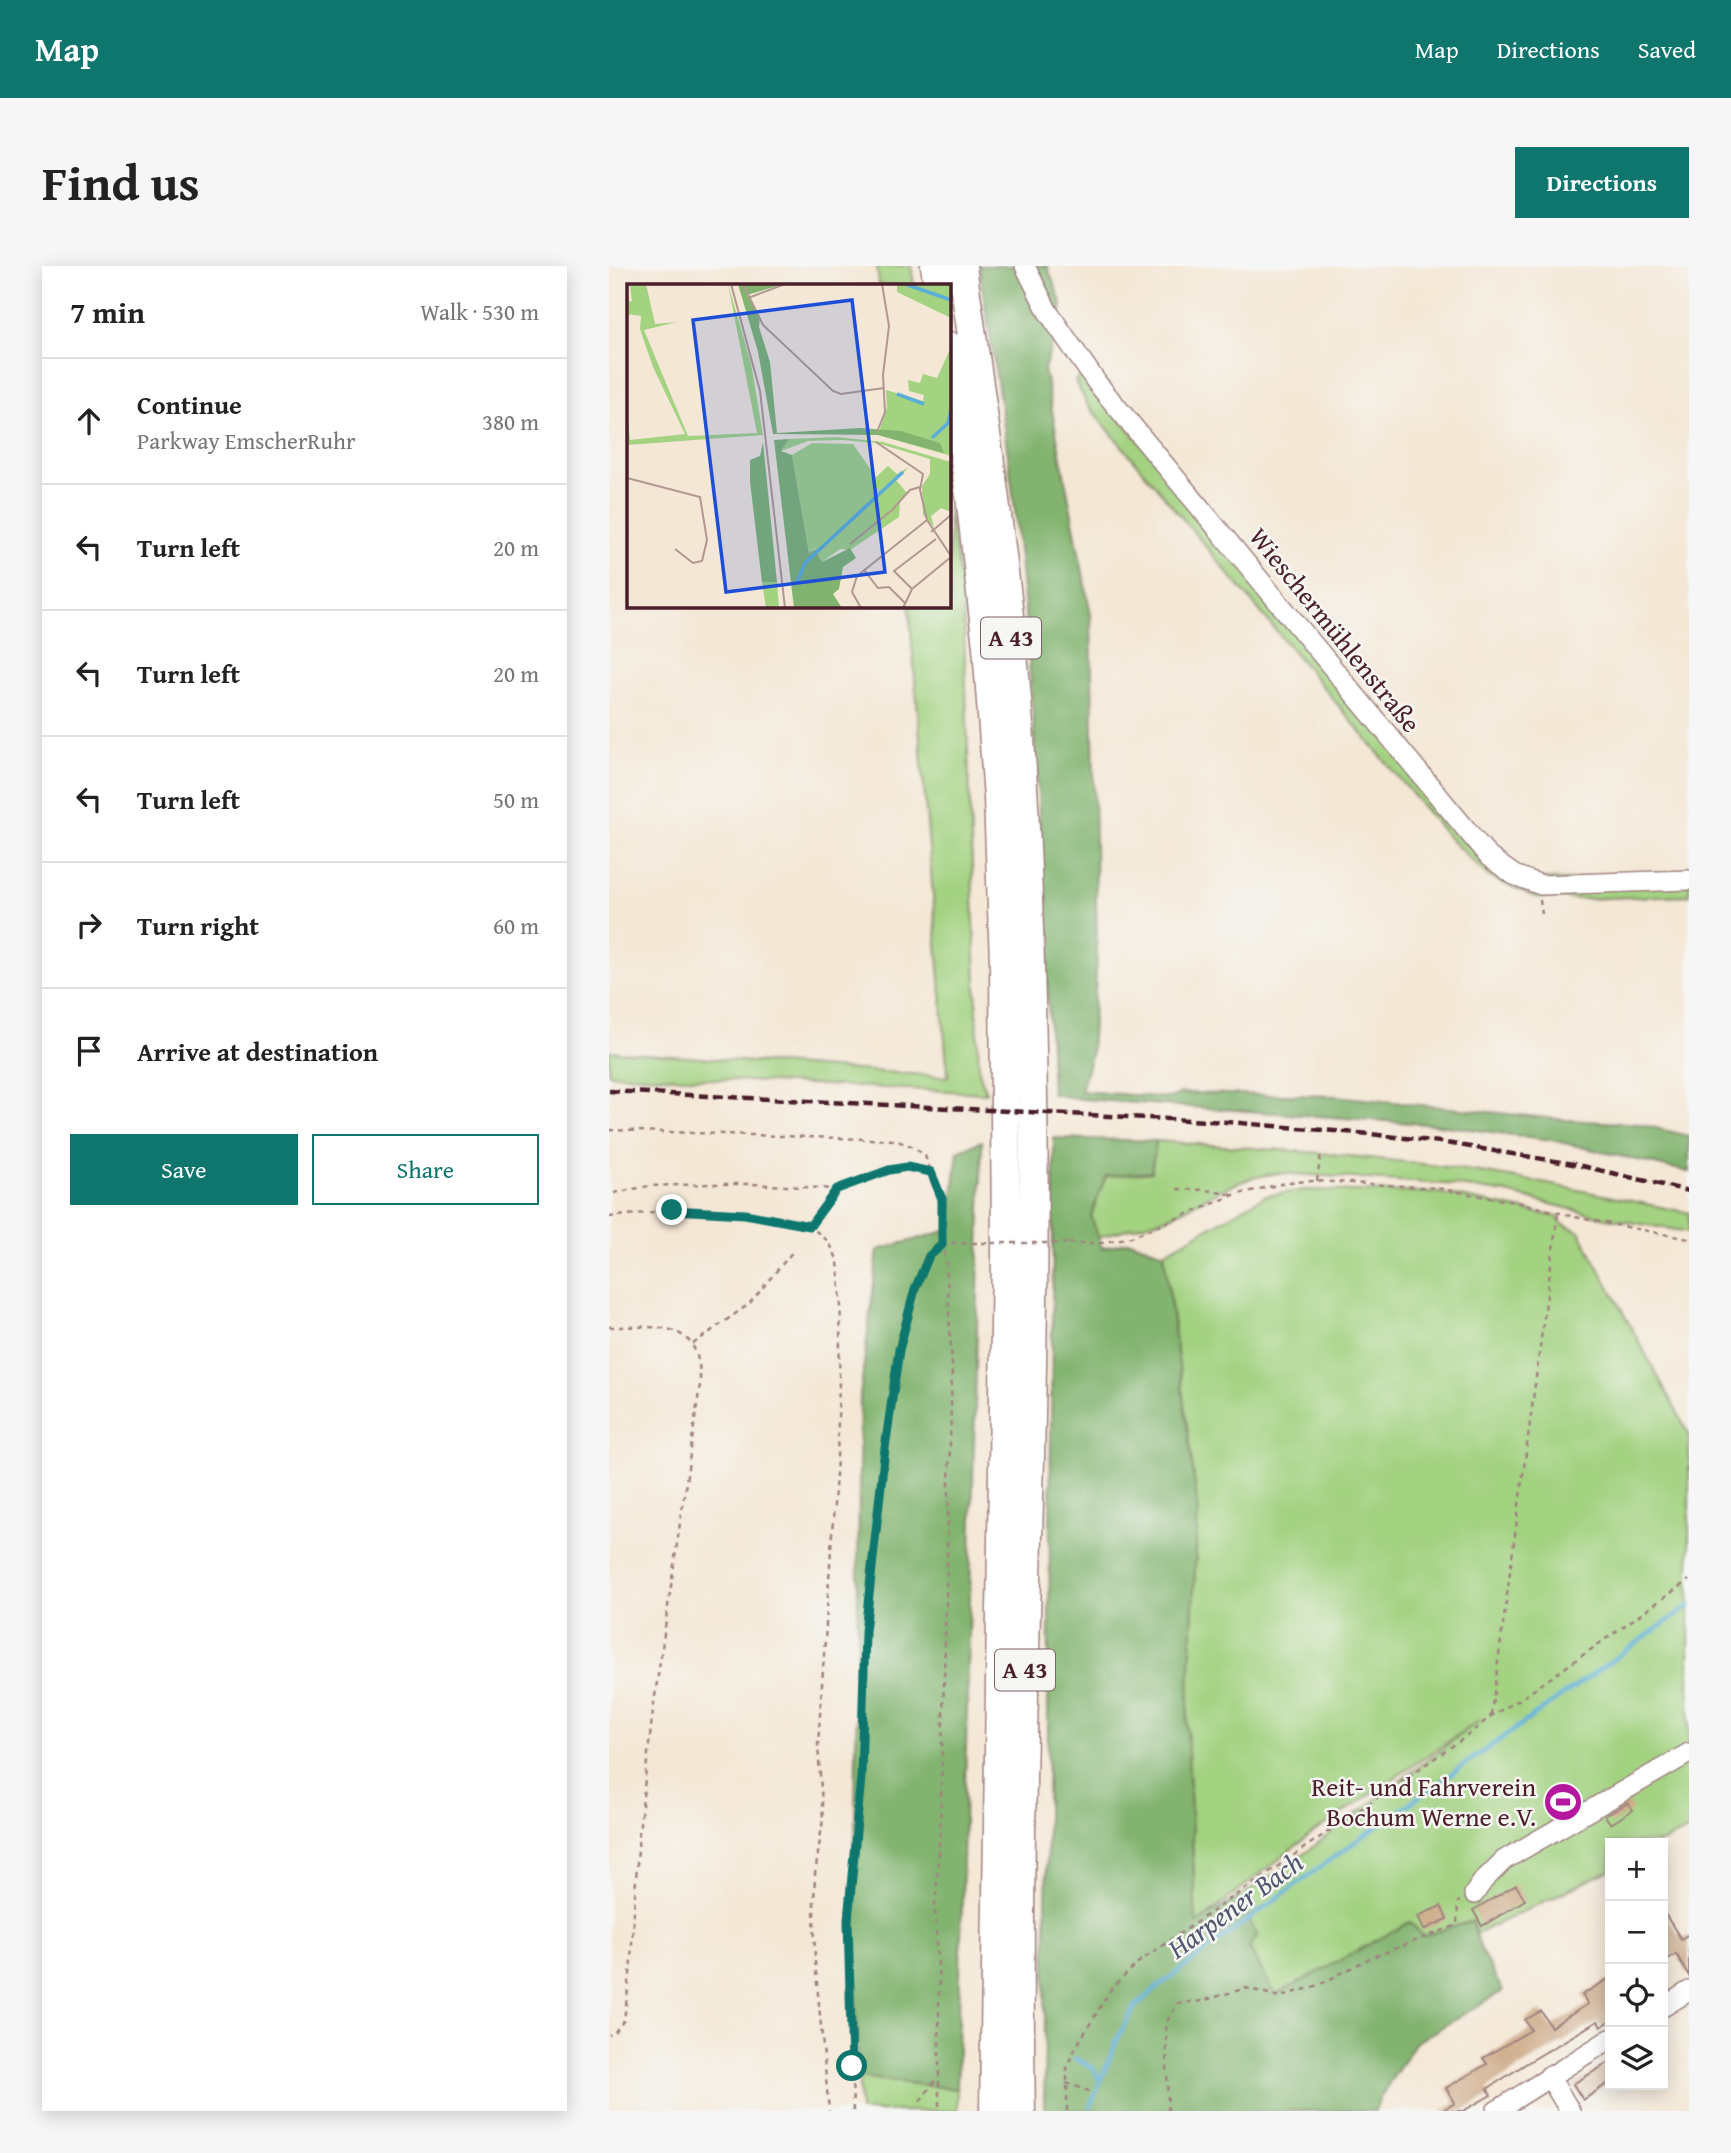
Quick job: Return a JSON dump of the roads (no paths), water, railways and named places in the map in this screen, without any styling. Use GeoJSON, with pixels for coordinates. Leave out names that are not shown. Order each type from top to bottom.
{"type":"FeatureCollection","features":[{"type":"Feature","properties":{"kind":"highway"},"geometry":{"type":"LineString","coordinates":[[935,266],[938,284]]}},
{"type":"Feature","properties":{"kind":"highway","name":"A 43"},"geometry":{"type":"LineString","coordinates":[[962,266],[994,492],[1012,648],[1023,798],[1030,963],[1033,1258],[1020,1900],[1021,2111]]}},
{"type":"Feature","properties":{"kind":"highway","name":"A 43"},"geometry":{"type":"LineString","coordinates":[[950,353],[970,495],[987,647],[1005,963],[1006,1254],[994,2111]]}},
{"type":"Feature","properties":{"kind":"street","name":"Wieschermühlenstraße"},"geometry":{"type":"LineString","coordinates":[[1025,266],[1048,312],[1097,383],[1489,857],[1514,874],[1541,885],[1689,880]]}},
{"type":"Feature","properties":{"kind":"street"},"geometry":{"type":"LineString","coordinates":[[1474,1894],[1504,1860],[1689,1753]]}},
{"type":"Feature","properties":{"kind":"street"},"geometry":{"type":"LineString","coordinates":[[1668,2004],[1689,1991]]}},
{"type":"Feature","properties":{"kind":"street"},"geometry":{"type":"LineString","coordinates":[[1496,2111],[1605,2042]]}},
{"type":"Feature","properties":{"kind":"street"},"geometry":{"type":"LineString","coordinates":[[1549,2076],[1570,2111]]}},
{"type":"Feature","properties":{"kind":"waterway","name":"Harpener Bach"},"geometry":{"type":"LineString","coordinates":[[1090,2107],[1119,2035],[1135,2007],[1160,1985],[1310,1874],[1689,1606]]}},
{"type":"Feature","properties":{"kind":"waterway"},"geometry":{"type":"LineString","coordinates":[[1075,2058],[1093,2068],[1099,2079]]}},
{"type":"Feature","properties":{"kind":"railway"},"geometry":{"type":"LineString","coordinates":[[609,1091],[1228,1122],[1370,1134],[1440,1142],[1573,1164],[1689,1191]]}},
{"type":"Feature","properties":{"kind":"place","name":"Reit- und Fahrverein Bochum Werne e.V."},"geometry":{"type":"Point","coordinates":[1563,1802]}}]}
